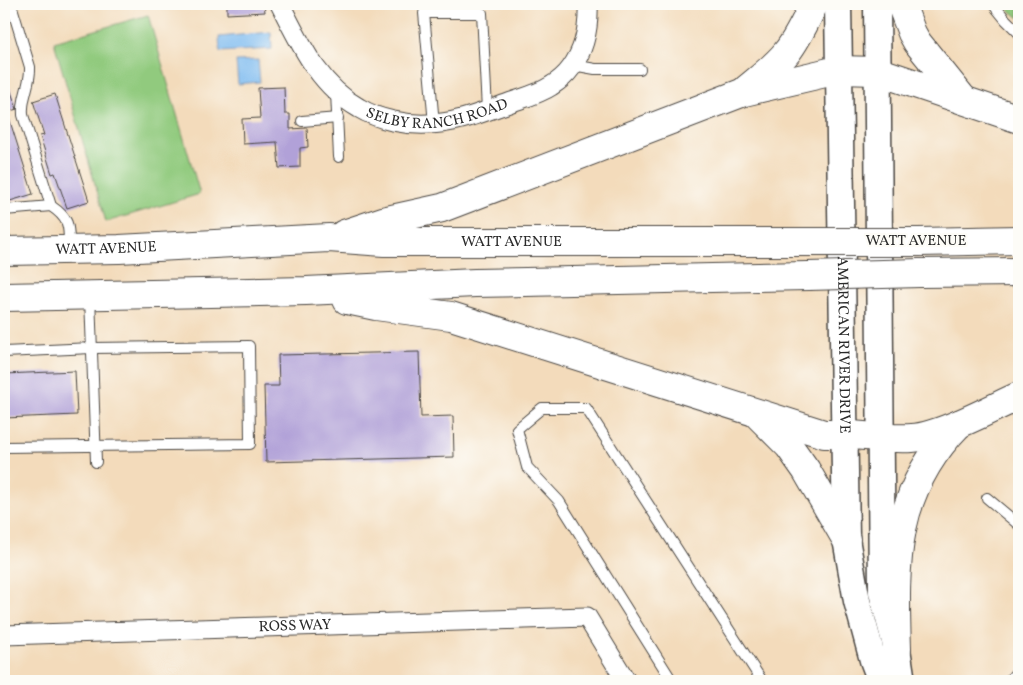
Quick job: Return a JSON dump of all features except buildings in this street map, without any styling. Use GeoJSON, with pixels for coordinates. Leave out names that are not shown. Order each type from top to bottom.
{"type":"FeatureCollection","features":[{"type":"Feature","properties":{"kind":"main road"},"geometry":{"type":"LineString","coordinates":[[744,92],[788,51],[806,22],[814,4]]}},
{"type":"Feature","properties":{"kind":"main road"},"geometry":{"type":"LineString","coordinates":[[901,4],[917,42],[964,100]]}},
{"type":"Feature","properties":{"kind":"main road"},"geometry":{"type":"LineString","coordinates":[[329,238],[383,221],[442,208],[744,92],[838,70],[877,70],[1019,119]]}},
{"type":"Feature","properties":{"kind":"main road","name":"WATT AVENUE"},"geometry":{"type":"LineString","coordinates":[[4,251],[69,251],[329,238],[384,242],[919,242],[1019,240]]}},
{"type":"Feature","properties":{"kind":"main road"},"geometry":{"type":"LineString","coordinates":[[4,297],[306,291],[475,283],[1019,272]]}},
{"type":"Feature","properties":{"kind":"main road"},"geometry":{"type":"LineString","coordinates":[[306,291],[376,306],[451,316],[824,434],[915,438],[938,432],[1019,396]]}},
{"type":"Feature","properties":{"kind":"main road"},"geometry":{"type":"LineString","coordinates":[[754,412],[789,446],[806,470],[846,539]]}},
{"type":"Feature","properties":{"kind":"main road"},"geometry":{"type":"LineString","coordinates":[[897,649],[895,591],[899,546],[906,511],[921,475],[942,442],[962,422]]}},
{"type":"Feature","properties":{"kind":"street","name":"SELBY RANCH ROAD"},"geometry":{"type":"LineString","coordinates":[[280,4],[308,58],[317,72],[336,92],[359,108],[384,119],[410,124],[434,124],[458,120],[551,87],[573,66],[586,40],[588,4]]}},
{"type":"Feature","properties":{"kind":"street","name":"AMERICAN RIVER DRIVE"},"geometry":{"type":"LineString","coordinates":[[838,4],[846,539],[856,600],[873,660],[882,681]]}},
{"type":"Feature","properties":{"kind":"street"},"geometry":{"type":"LineString","coordinates":[[877,4],[882,592],[897,649],[902,681]]}},
{"type":"Feature","properties":{"kind":"street","name":"ROSS WAY"},"geometry":{"type":"LineString","coordinates":[[4,636],[587,618],[626,681]]}},
{"type":"Feature","properties":{"kind":"lane"},"geometry":{"type":"LineString","coordinates":[[11,4],[31,74],[22,107],[23,115],[52,206],[63,214],[68,225],[69,251]]}},
{"type":"Feature","properties":{"kind":"lane"},"geometry":{"type":"LineString","coordinates":[[993,4],[1019,33]]}},
{"type":"Feature","properties":{"kind":"lane"},"geometry":{"type":"LineString","coordinates":[[434,124],[424,13],[482,13],[487,110]]}},
{"type":"Feature","properties":{"kind":"lane"},"geometry":{"type":"LineString","coordinates":[[573,66],[595,69],[640,69]]}},
{"type":"Feature","properties":{"kind":"lane"},"geometry":{"type":"LineString","coordinates":[[336,92],[339,157]]}},
{"type":"Feature","properties":{"kind":"lane"},"geometry":{"type":"LineString","coordinates":[[302,121],[338,118]]}},
{"type":"Feature","properties":{"kind":"lane"},"geometry":{"type":"LineString","coordinates":[[4,210],[52,206]]}},
{"type":"Feature","properties":{"kind":"lane"},"geometry":{"type":"LineString","coordinates":[[90,296],[96,462]]}},
{"type":"Feature","properties":{"kind":"lane"},"geometry":{"type":"LineString","coordinates":[[4,352],[92,348],[249,346],[250,444],[4,447]]}},
{"type":"Feature","properties":{"kind":"lane"},"geometry":{"type":"LineString","coordinates":[[672,681],[559,501],[527,467],[517,429],[542,408],[586,408],[762,681]]}},
{"type":"Feature","properties":{"kind":"lane"},"geometry":{"type":"LineString","coordinates":[[987,498],[1019,525]]}},
{"type":"Feature","properties":{"kind":"lane"},"geometry":{"type":"LineString","coordinates":[[1009,681],[1019,669]]}},
{"type":"Feature","properties":{"kind":"green space"},"geometry":{"type":"Polygon","coordinates":[[[1002,4],[1019,4],[1019,18],[1002,4]]]}},
{"type":"Feature","properties":{"kind":"green space"},"geometry":{"type":"Polygon","coordinates":[[[148,15],[200,194],[106,222],[54,42],[148,15]]]}},
{"type":"Feature","properties":{"kind":"water"},"geometry":{"type":"Polygon","coordinates":[[[271,32],[272,49],[220,52],[219,37],[271,32]]]}},
{"type":"Feature","properties":{"kind":"water"},"geometry":{"type":"Polygon","coordinates":[[[258,60],[260,82],[238,84],[236,61],[258,60]]]}}]}
